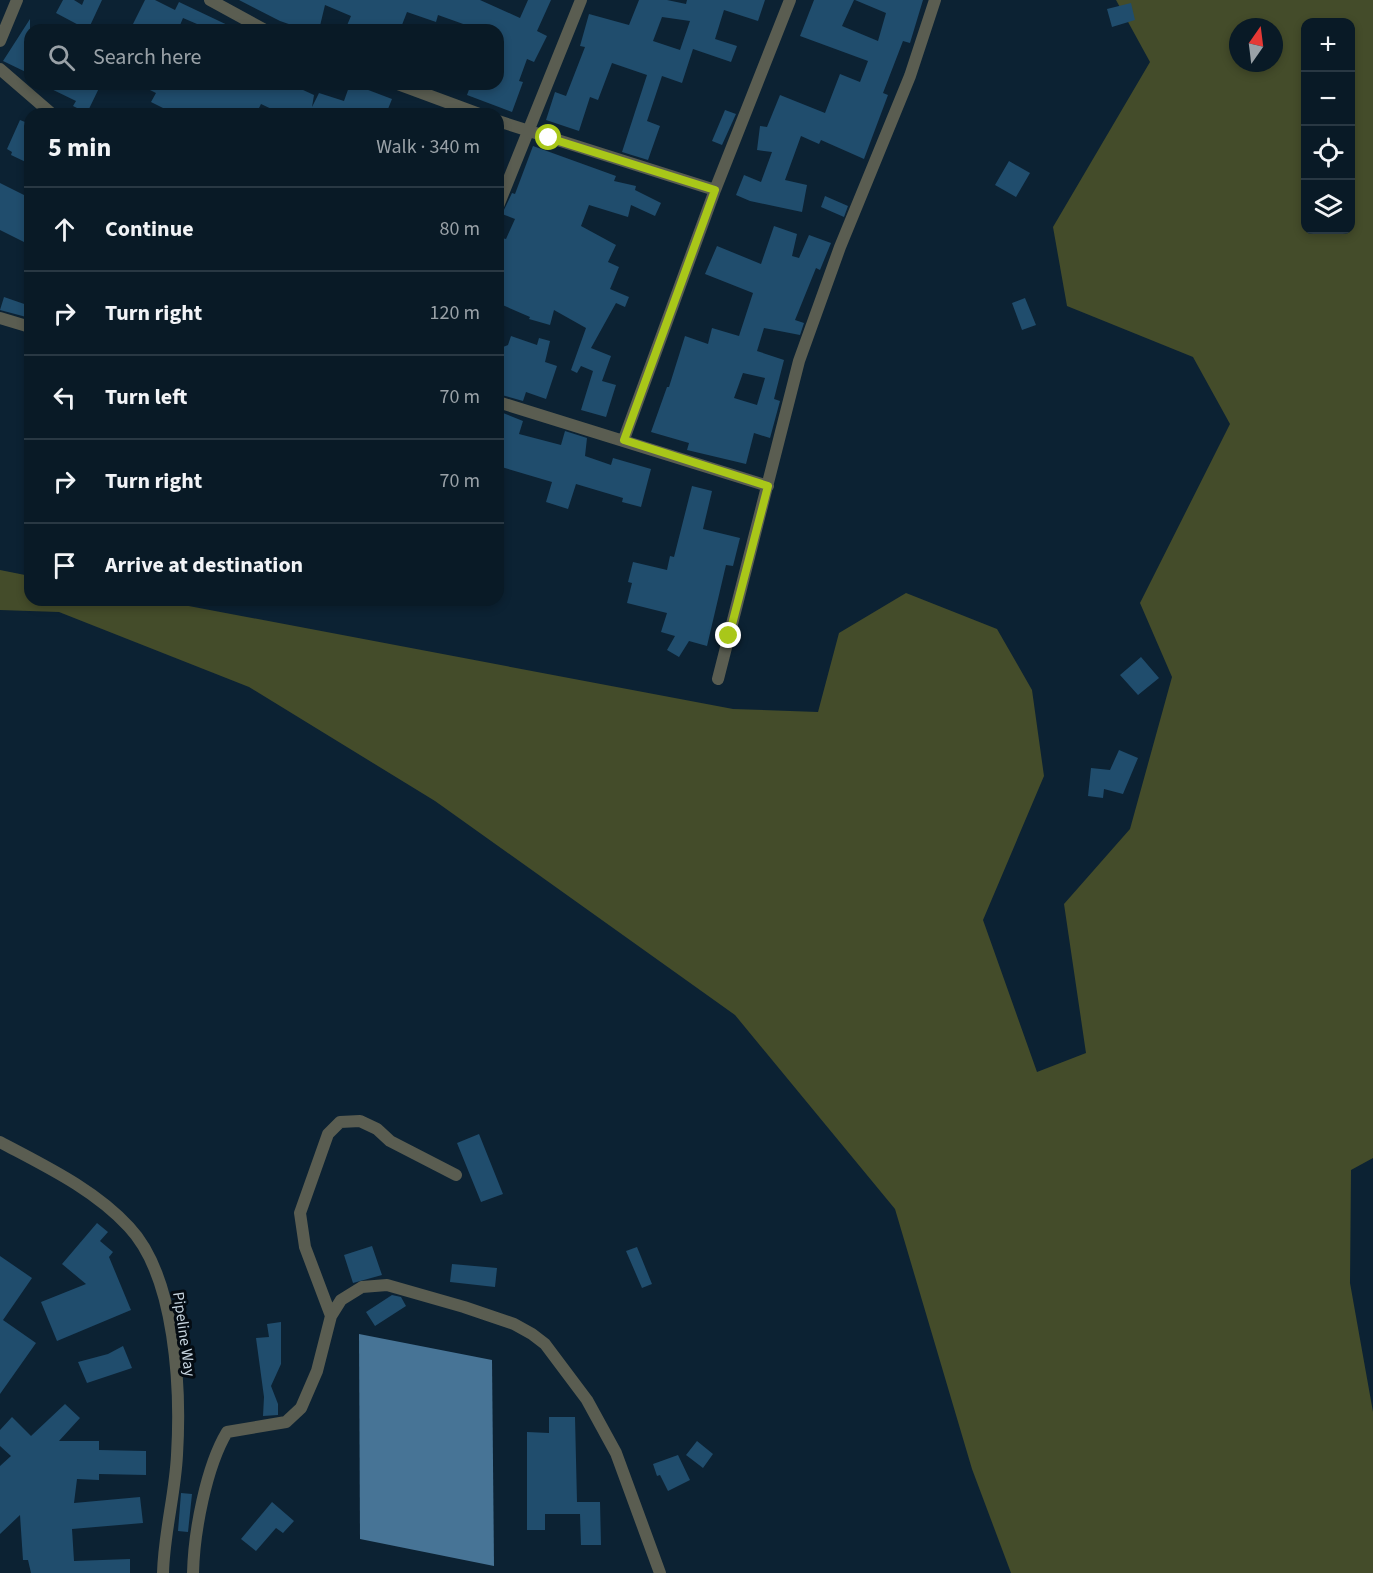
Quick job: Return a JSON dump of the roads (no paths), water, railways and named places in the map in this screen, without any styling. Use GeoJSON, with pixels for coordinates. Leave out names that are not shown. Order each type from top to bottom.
{"type":"FeatureCollection","features":[{"type":"Feature","properties":{"kind":"street"},"geometry":{"type":"LineString","coordinates":[[0,41],[18,0]]}},
{"type":"Feature","properties":{"kind":"street"},"geometry":{"type":"LineString","coordinates":[[210,0],[254,24]]}},
{"type":"Feature","properties":{"kind":"street"},"geometry":{"type":"LineString","coordinates":[[504,191],[581,0]]}},
{"type":"Feature","properties":{"kind":"street"},"geometry":{"type":"LineString","coordinates":[[624,440],[715,190],[790,0]]}},
{"type":"Feature","properties":{"kind":"street"},"geometry":{"type":"LineString","coordinates":[[718,679],[799,361],[840,247],[907,86],[935,0]]}},
{"type":"Feature","properties":{"kind":"street"},"geometry":{"type":"LineString","coordinates":[[0,69],[24,90]]}},
{"type":"Feature","properties":{"kind":"street"},"geometry":{"type":"LineString","coordinates":[[24,90],[45,108]]}},
{"type":"Feature","properties":{"kind":"street"},"geometry":{"type":"LineString","coordinates":[[414,90],[463,108]]}},
{"type":"Feature","properties":{"kind":"street"},"geometry":{"type":"LineString","coordinates":[[504,123],[715,190]]}},
{"type":"Feature","properties":{"kind":"street"},"geometry":{"type":"LineString","coordinates":[[0,318],[24,325]]}},
{"type":"Feature","properties":{"kind":"street"},"geometry":{"type":"LineString","coordinates":[[504,404],[768,486]]}},
{"type":"Feature","properties":{"kind":"street"},"geometry":{"type":"LineString","coordinates":[[331,1316],[305,1247],[300,1213],[328,1134],[340,1122],[360,1121],[377,1129],[390,1141],[456,1174]]}},
{"type":"Feature","properties":{"kind":"street","name":"Pipeline Way"},"geometry":{"type":"LineString","coordinates":[[0,1142],[63,1176],[103,1203],[130,1228],[152,1258],[165,1295],[176,1364],[177,1456],[164,1538],[163,1573]]}},
{"type":"Feature","properties":{"kind":"street"},"geometry":{"type":"LineString","coordinates":[[193,1573],[194,1545],[219,1445],[227,1432],[286,1422],[302,1408],[317,1371],[331,1316],[341,1300],[362,1287],[387,1285],[514,1324],[545,1344],[587,1400],[616,1453],[660,1573]]}},
{"type":"Feature","properties":{"kind":"water"},"geometry":{"type":"Polygon","coordinates":[[[359,1334],[492,1360],[494,1566],[360,1539],[359,1334]]]}}]}
